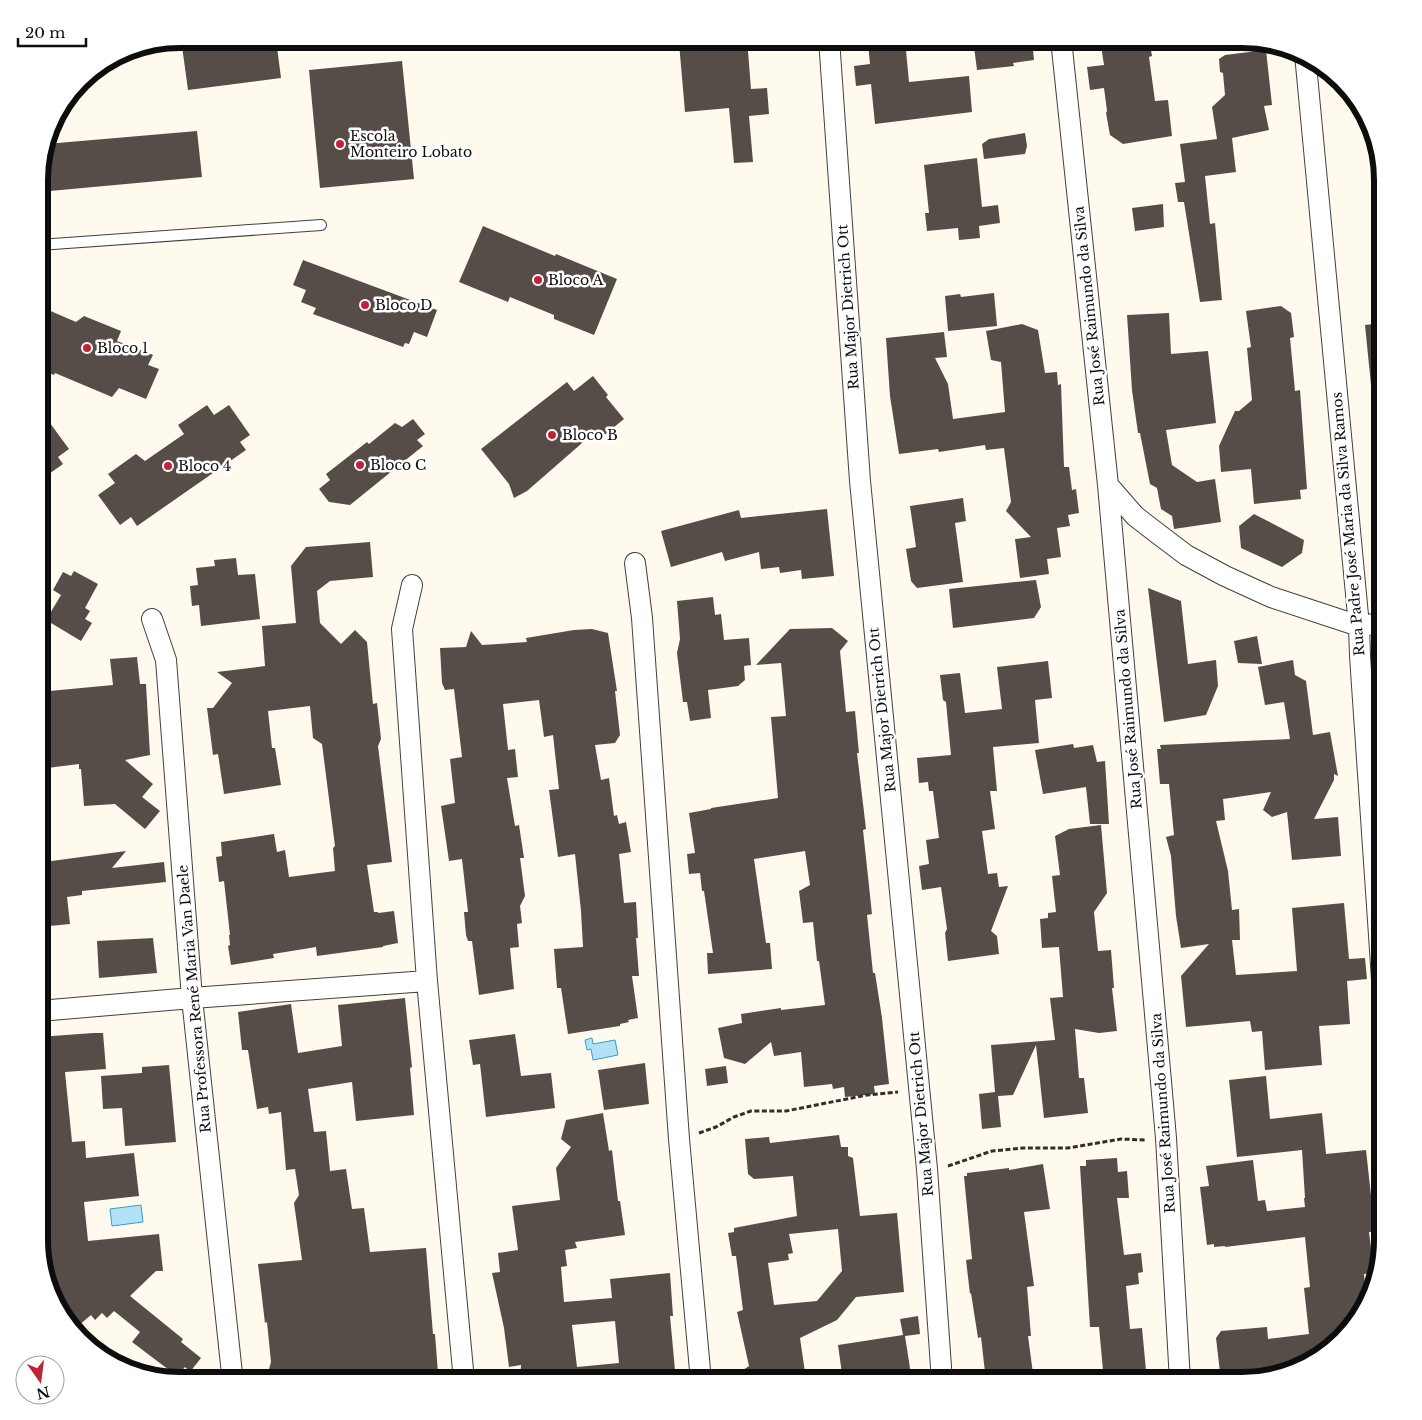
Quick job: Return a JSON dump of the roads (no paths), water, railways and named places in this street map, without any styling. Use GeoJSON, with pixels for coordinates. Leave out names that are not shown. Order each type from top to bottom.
{"type":"FeatureCollection","features":[{"type":"Feature","properties":{"kind":"street","name":"Rua Major Dietrich Ott"},"geometry":{"type":"LineString","coordinates":[[830,48],[860,481],[927,1170],[941,1372]]}},
{"type":"Feature","properties":{"kind":"street","name":"Rua José Raimundo da Silva"},"geometry":{"type":"LineString","coordinates":[[1062,48],[1108,485],[1166,1138],[1179,1372]]}},
{"type":"Feature","properties":{"kind":"street","name":"Rua Padre José Maria da Silva Ramos"},"geometry":{"type":"LineString","coordinates":[[1306,64],[1359,626],[1360,666],[1374,866]]}},
{"type":"Feature","properties":{"kind":"street"},"geometry":{"type":"LineString","coordinates":[[1108,485],[1135,516],[1186,554],[1209,568],[1271,597],[1359,626],[1374,624]]}},
{"type":"Feature","properties":{"kind":"street"},"geometry":{"type":"LineString","coordinates":[[635,563],[642,618],[679,1139],[700,1372]]}},
{"type":"Feature","properties":{"kind":"street"},"geometry":{"type":"LineString","coordinates":[[412,585],[402,629],[427,981],[463,1372]]}},
{"type":"Feature","properties":{"kind":"street","name":"Rua Professora René Maria Van Daele"},"geometry":{"type":"LineString","coordinates":[[152,619],[166,660],[192,998],[231,1372]]}},
{"type":"Feature","properties":{"kind":"street"},"geometry":{"type":"LineString","coordinates":[[48,1010],[427,981]]}},
{"type":"Feature","properties":{"kind":"lane"},"geometry":{"type":"LineString","coordinates":[[48,244],[321,225]]}},
{"type":"Feature","properties":{"kind":"water"},"geometry":{"type":"Polygon","coordinates":[[[592,1038],[593,1044],[615,1040],[618,1055],[593,1060],[591,1049],[587,1050],[585,1040],[592,1038]]]}},
{"type":"Feature","properties":{"kind":"water"},"geometry":{"type":"Polygon","coordinates":[[[141,1205],[143,1222],[112,1226],[110,1209],[141,1205]]]}},
{"type":"Feature","properties":{"kind":"place","name":"Escola Monteiro Lobato"},"geometry":{"type":"Point","coordinates":[340,144]}},
{"type":"Feature","properties":{"kind":"place","name":"Bloco A"},"geometry":{"type":"Point","coordinates":[538,280]}},
{"type":"Feature","properties":{"kind":"place","name":"Bloco D"},"geometry":{"type":"Point","coordinates":[365,305]}},
{"type":"Feature","properties":{"kind":"place","name":"Bloco 1"},"geometry":{"type":"Point","coordinates":[87,348]}},
{"type":"Feature","properties":{"kind":"place","name":"Bloco B"},"geometry":{"type":"Point","coordinates":[552,435]}},
{"type":"Feature","properties":{"kind":"place","name":"Bloco C"},"geometry":{"type":"Point","coordinates":[360,465]}},
{"type":"Feature","properties":{"kind":"place","name":"Bloco 4"},"geometry":{"type":"Point","coordinates":[168,466]}}]}
